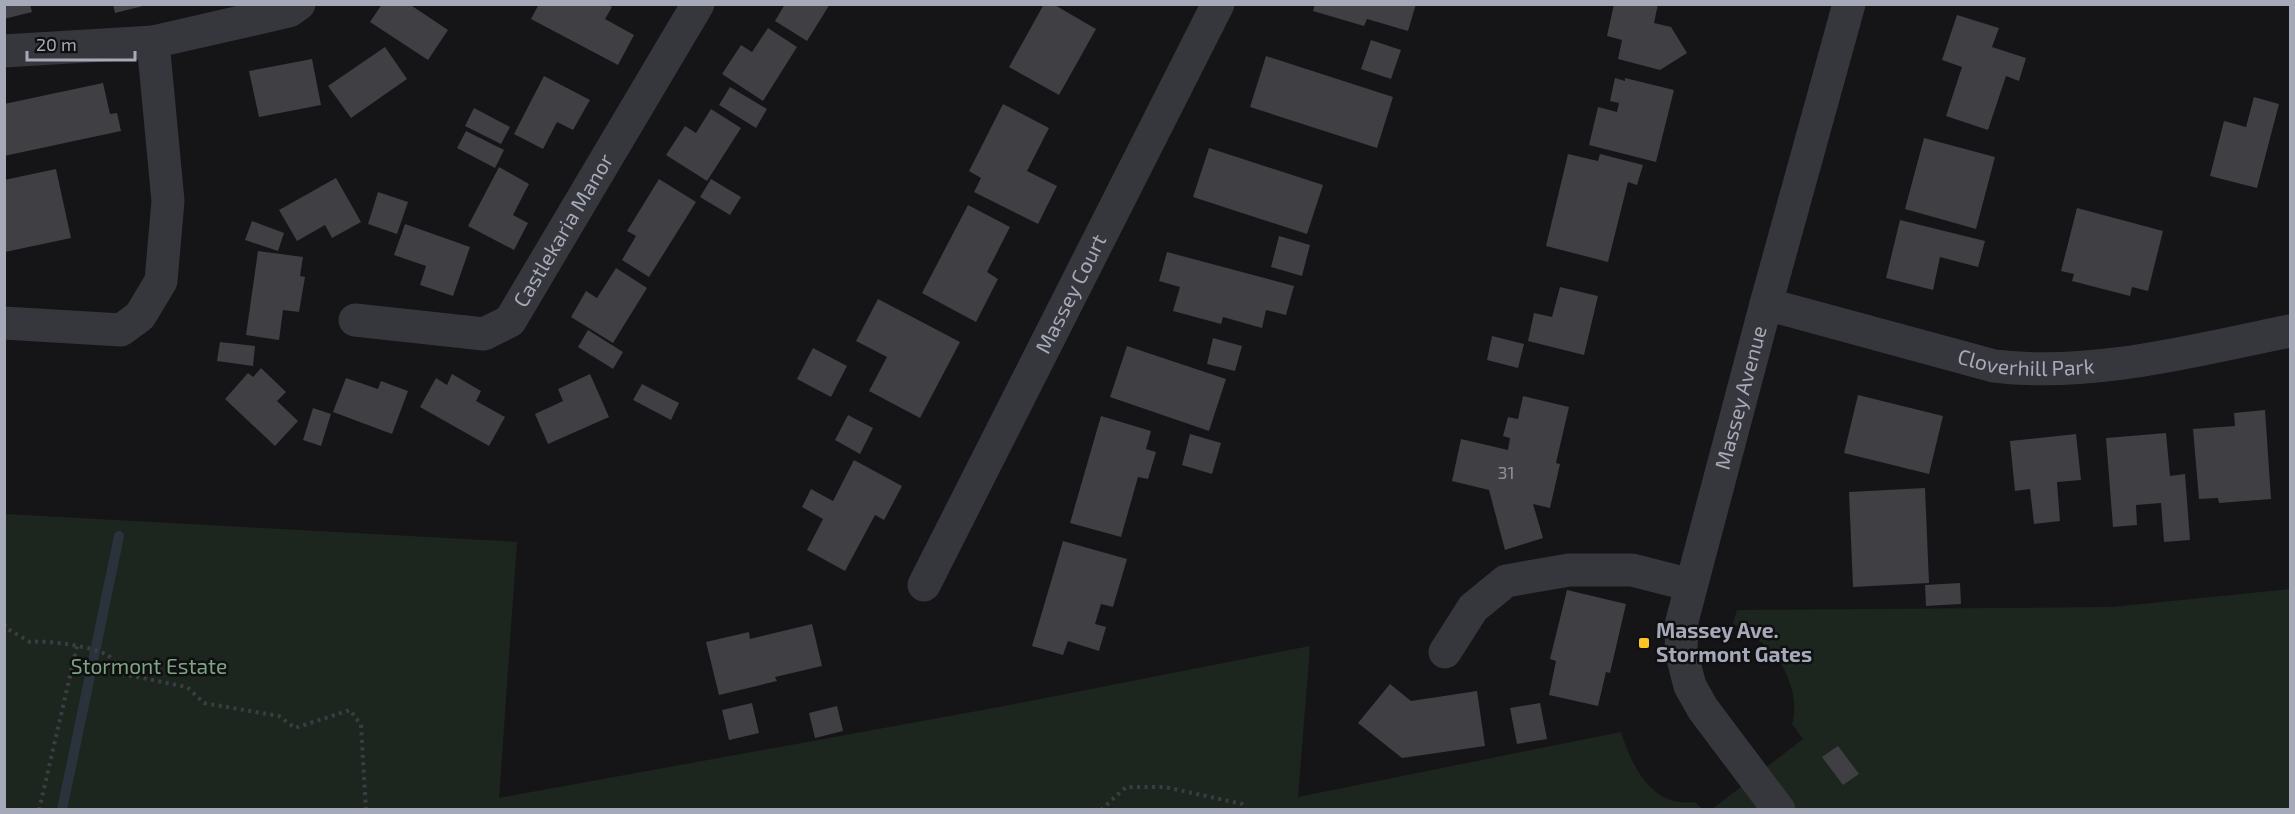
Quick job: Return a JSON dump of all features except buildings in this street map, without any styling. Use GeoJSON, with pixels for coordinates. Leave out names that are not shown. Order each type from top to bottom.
{"type":"FeatureCollection","features":[{"type":"Feature","properties":{"kind":"street"},"geometry":{"type":"LineString","coordinates":[[4,51],[153,42],[289,11],[299,4]]}},
{"type":"Feature","properties":{"kind":"street","name":"Castlekaria Manor"},"geometry":{"type":"LineString","coordinates":[[355,320],[484,333],[510,321],[698,4]]}},
{"type":"Feature","properties":{"kind":"street","name":"Massey Court"},"geometry":{"type":"LineString","coordinates":[[924,585],[1218,4]]}},
{"type":"Feature","properties":{"kind":"street","name":"Massey Avenue"},"geometry":{"type":"LineString","coordinates":[[1779,810],[1703,709],[1690,686],[1681,651],[1682,621],[1849,4]]}},
{"type":"Feature","properties":{"kind":"street"},"geometry":{"type":"LineString","coordinates":[[4,322],[121,330],[141,316],[161,281],[168,201],[153,42]]}},
{"type":"Feature","properties":{"kind":"street","name":"Cloverhill Park"},"geometry":{"type":"LineString","coordinates":[[1766,304],[1994,366],[2028,370],[2133,362],[2290,331]]}},
{"type":"Feature","properties":{"kind":"street"},"geometry":{"type":"LineString","coordinates":[[1445,652],[1473,608],[1506,581],[1569,570],[1632,570],[1691,585]]}},
{"type":"Feature","properties":{"kind":"path"},"geometry":{"type":"LineString","coordinates":[[4,624],[6,628],[30,642],[42,640],[77,646],[108,655],[122,674],[187,687],[204,703],[279,716],[295,728],[350,710],[361,725],[366,810]]}},
{"type":"Feature","properties":{"kind":"path"},"geometry":{"type":"LineString","coordinates":[[39,810],[77,646]]}},
{"type":"Feature","properties":{"kind":"path"},"geometry":{"type":"LineString","coordinates":[[1101,810],[1126,787],[1165,788],[1242,804],[1246,810]]}},
{"type":"Feature","properties":{"kind":"green space","name":"Stormont Estate"},"geometry":{"type":"Polygon","coordinates":[[[5,514],[517,542],[499,798],[999,707],[1310,646],[1298,797],[1621,732],[1638,771],[1656,792],[1667,799],[1695,802],[1702,809],[5,809],[5,514]]]}},
{"type":"Feature","properties":{"kind":"green space"},"geometry":{"type":"Polygon","coordinates":[[[2290,589],[2290,809],[1711,810],[1803,739],[1792,724],[1793,697],[1784,669],[1770,650],[1733,623],[1737,610],[2113,607],[2290,589]]]}},
{"type":"Feature","properties":{"kind":"waterway"},"geometry":{"type":"LineString","coordinates":[[62,810],[119,536]]}},
{"type":"Feature","properties":{"kind":"place","name":"Massey Ave. Stormont Gates"},"geometry":{"type":"Point","coordinates":[1644,643]}}]}
